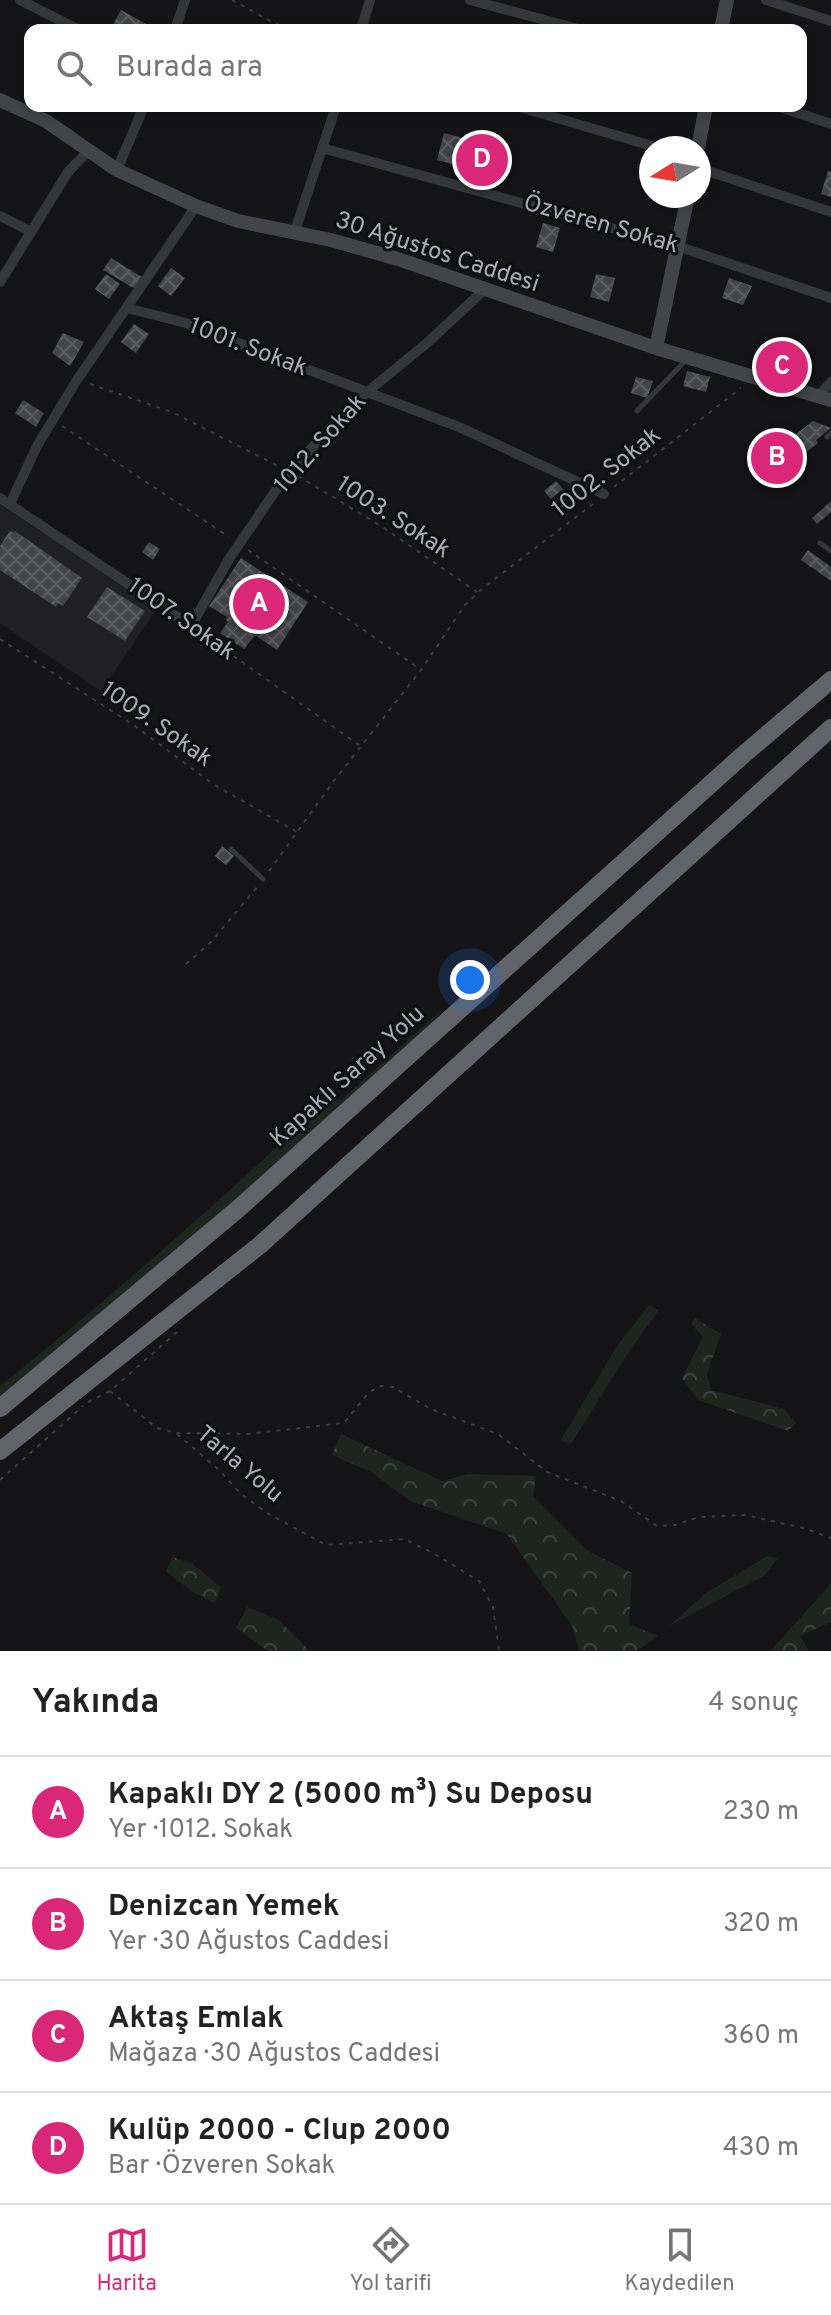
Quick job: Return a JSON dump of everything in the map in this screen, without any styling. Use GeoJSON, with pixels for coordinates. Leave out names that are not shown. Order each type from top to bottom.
{"type":"FeatureCollection","features":[{"type":"Feature","properties":{"kind":"highway","name":"Kapaklı Saray Yolu"},"geometry":{"type":"LineString","coordinates":[[0,1408],[238,1209],[743,755],[831,680]]}},
{"type":"Feature","properties":{"kind":"highway"},"geometry":{"type":"LineString","coordinates":[[0,1451],[260,1245],[831,728]]}},
{"type":"Feature","properties":{"kind":"street"},"geometry":{"type":"LineString","coordinates":[[20,0],[67,24]]}},
{"type":"Feature","properties":{"kind":"street"},"geometry":{"type":"LineString","coordinates":[[177,24],[185,0]]}},
{"type":"Feature","properties":{"kind":"street"},"geometry":{"type":"LineString","coordinates":[[363,24],[370,0]]}},
{"type":"Feature","properties":{"kind":"street"},"geometry":{"type":"LineString","coordinates":[[722,24],[727,0]]}},
{"type":"Feature","properties":{"kind":"street"},"geometry":{"type":"LineString","coordinates":[[766,0],[831,21]]}},
{"type":"Feature","properties":{"kind":"street"},"geometry":{"type":"LineString","coordinates":[[477,1],[560,24]]}},
{"type":"Feature","properties":{"kind":"street","name":"30 Ağustos Caddesi"},"geometry":{"type":"LineString","coordinates":[[0,100],[24,111]]}},
{"type":"Feature","properties":{"kind":"street","name":"30 Ağustos Caddesi"},"geometry":{"type":"LineString","coordinates":[[26,112],[46,121],[117,170],[196,206],[238,221],[331,240],[398,259],[656,348],[824,398]]}},
{"type":"Feature","properties":{"kind":"street"},"geometry":{"type":"LineString","coordinates":[[117,170],[141,112]]}},
{"type":"Feature","properties":{"kind":"street"},"geometry":{"type":"LineString","coordinates":[[294,234],[334,112]]}},
{"type":"Feature","properties":{"kind":"street"},"geometry":{"type":"LineString","coordinates":[[536,112],[639,142]]}},
{"type":"Feature","properties":{"kind":"street"},"geometry":{"type":"LineString","coordinates":[[700,136],[705,112]]}},
{"type":"Feature","properties":{"kind":"street"},"geometry":{"type":"LineString","coordinates":[[794,112],[831,124]]}},
{"type":"Feature","properties":{"kind":"street","name":"Özveren Sokak"},"geometry":{"type":"LineString","coordinates":[[322,148],[677,246],[831,298]]}},
{"type":"Feature","properties":{"kind":"street"},"geometry":{"type":"LineString","coordinates":[[0,282],[68,172],[88,151]]}},
{"type":"Feature","properties":{"kind":"street"},"geometry":{"type":"LineString","coordinates":[[711,172],[831,212]]}},
{"type":"Feature","properties":{"kind":"street"},"geometry":{"type":"LineString","coordinates":[[5,501],[77,380],[196,206]]}},
{"type":"Feature","properties":{"kind":"street"},"geometry":{"type":"LineString","coordinates":[[656,348],[685,208]]}},
{"type":"Feature","properties":{"kind":"street"},"geometry":{"type":"LineString","coordinates":[[0,216],[30,231]]}},
{"type":"Feature","properties":{"kind":"street","name":"1012. Sokak"},"geometry":{"type":"LineString","coordinates":[[191,626],[229,559],[289,471],[366,393],[427,343],[484,290]]}},
{"type":"Feature","properties":{"kind":"street","name":"1001. Sokak"},"geometry":{"type":"LineString","coordinates":[[127,308],[186,323],[459,427],[604,494]]}},
{"type":"Feature","properties":{"kind":"street"},"geometry":{"type":"LineString","coordinates":[[824,398],[831,382]]}},
{"type":"Feature","properties":{"kind":"street","name":"1007. Sokak"},"geometry":{"type":"LineString","coordinates":[[5,501],[191,626]]}},
{"type":"Feature","properties":{"kind":"lane"},"geometry":{"type":"LineString","coordinates":[[637,411],[688,357]]}},
{"type":"Feature","properties":{"kind":"lane"},"geometry":{"type":"LineString","coordinates":[[820,543],[831,551]]}},
{"type":"Feature","properties":{"kind":"lane"},"geometry":{"type":"LineString","coordinates":[[231,849],[263,879]]}},
{"type":"Feature","properties":{"kind":"path"},"geometry":{"type":"LineString","coordinates":[[232,0],[276,24]]}},
{"type":"Feature","properties":{"kind":"path","name":"1002. Sokak"},"geometry":{"type":"LineString","coordinates":[[186,964],[211,942],[263,879],[360,746],[421,670],[465,605],[756,378]]}},
{"type":"Feature","properties":{"kind":"path","name":"1003. Sokak"},"geometry":{"type":"LineString","coordinates":[[77,380],[172,412],[289,471],[384,528],[478,593]]}},
{"type":"Feature","properties":{"kind":"path","name":"1007. Sokak"},"geometry":{"type":"LineString","coordinates":[[191,626],[360,746]]}},
{"type":"Feature","properties":{"kind":"path","name":"1009. Sokak"},"geometry":{"type":"LineString","coordinates":[[0,639],[135,726],[213,784],[297,832]]}},
{"type":"Feature","properties":{"kind":"path"},"geometry":{"type":"LineString","coordinates":[[0,1480],[87,1403],[110,1391],[183,1327]]}},
{"type":"Feature","properties":{"kind":"path"},"geometry":{"type":"LineString","coordinates":[[110,1391],[157,1428],[176,1433],[248,1434],[344,1423],[369,1392],[381,1386],[393,1387],[431,1409],[498,1434],[547,1472],[621,1501],[657,1526],[675,1525],[699,1517],[745,1515],[804,1528],[831,1538]]}},
{"type":"Feature","properties":{"kind":"path","name":"Tarla Yolu"},"geometry":{"type":"LineString","coordinates":[[176,1433],[219,1470],[241,1494],[267,1513],[326,1545],[404,1539],[479,1581],[493,1607],[499,1651]]}},
{"type":"Feature","properties":{"kind":"shaded area"},"geometry":{"type":"Polygon","coordinates":[[[0,505],[156,609],[101,691],[0,623],[0,505]]]}},
{"type":"Feature","properties":{"kind":"green space"},"geometry":{"type":"Polygon","coordinates":[[[448,1004],[392,1067],[0,1399],[0,1386],[166,1247],[326,1102],[342,1099],[448,1004]]]}},
{"type":"Feature","properties":{"kind":"green space"},"geometry":{"type":"Polygon","coordinates":[[[649,1305],[659,1310],[571,1444],[560,1441],[617,1346],[649,1305]]]}},
{"type":"Feature","properties":{"kind":"green space"},"geometry":{"type":"Polygon","coordinates":[[[695,1318],[721,1334],[707,1374],[711,1390],[784,1409],[796,1423],[788,1431],[698,1400],[682,1378],[703,1337],[691,1324],[695,1318]]]}},
{"type":"Feature","properties":{"kind":"green space"},"geometry":{"type":"Polygon","coordinates":[[[341,1434],[442,1481],[468,1474],[536,1476],[533,1496],[588,1551],[632,1573],[629,1624],[658,1636],[637,1651],[579,1651],[572,1626],[507,1534],[410,1501],[371,1472],[332,1455],[341,1434]]]}},
{"type":"Feature","properties":{"kind":"green space"},"geometry":{"type":"Polygon","coordinates":[[[767,1556],[778,1558],[764,1576],[669,1626],[706,1593],[767,1556]]]}},
{"type":"Feature","properties":{"kind":"green space"},"geometry":{"type":"Polygon","coordinates":[[[172,1557],[191,1563],[221,1587],[215,1603],[196,1594],[166,1572],[172,1557]]]}},
{"type":"Feature","properties":{"kind":"green space"},"geometry":{"type":"Polygon","coordinates":[[[831,1584],[831,1622],[800,1636],[809,1651],[770,1651],[831,1584]]]}},
{"type":"Feature","properties":{"kind":"green space"},"geometry":{"type":"Polygon","coordinates":[[[247,1607],[279,1620],[310,1651],[268,1651],[236,1628],[247,1607]]]}},
{"type":"Feature","properties":{"kind":"building"},"geometry":{"type":"Polygon","coordinates":[[[121,10],[146,24],[113,24],[121,10]]]}},
{"type":"Feature","properties":{"kind":"building"},"geometry":{"type":"Polygon","coordinates":[[[444,133],[497,147],[490,174],[437,160],[444,133]]]}},
{"type":"Feature","properties":{"kind":"building"},"geometry":{"type":"Polygon","coordinates":[[[828,171],[831,172],[831,197],[821,194],[828,171]]]}},
{"type":"Feature","properties":{"kind":"building"},"geometry":{"type":"Polygon","coordinates":[[[543,223],[560,228],[553,252],[536,247],[543,223]]]}},
{"type":"Feature","properties":{"kind":"building"},"geometry":{"type":"Polygon","coordinates":[[[111,258],[142,277],[135,289],[103,270],[111,258]]]}},
{"type":"Feature","properties":{"kind":"building"},"geometry":{"type":"Polygon","coordinates":[[[171,268],[185,278],[171,296],[158,286],[171,268]]]}},
{"type":"Feature","properties":{"kind":"building"},"geometry":{"type":"Polygon","coordinates":[[[106,274],[120,284],[109,299],[95,289],[106,274]]]}},
{"type":"Feature","properties":{"kind":"building"},"geometry":{"type":"Polygon","coordinates":[[[596,274],[615,278],[609,302],[590,297],[596,274]]]}},
{"type":"Feature","properties":{"kind":"building"},"geometry":{"type":"Polygon","coordinates":[[[729,278],[752,286],[743,305],[722,298],[729,278]]]}},
{"type":"Feature","properties":{"kind":"building"},"geometry":{"type":"Polygon","coordinates":[[[134,324],[149,334],[136,353],[121,342],[134,324]]]}},
{"type":"Feature","properties":{"kind":"building"},"geometry":{"type":"Polygon","coordinates":[[[63,333],[84,342],[70,366],[52,353],[63,333]]]}},
{"type":"Feature","properties":{"kind":"building"},"geometry":{"type":"Polygon","coordinates":[[[687,371],[710,377],[706,392],[683,386],[687,371]]]}},
{"type":"Feature","properties":{"kind":"building"},"geometry":{"type":"Polygon","coordinates":[[[636,377],[653,381],[647,398],[631,393],[636,377]]]}},
{"type":"Feature","properties":{"kind":"building"},"geometry":{"type":"Polygon","coordinates":[[[23,400],[44,413],[36,427],[15,413],[23,400]]]}},
{"type":"Feature","properties":{"kind":"building"},"geometry":{"type":"Polygon","coordinates":[[[813,421],[831,428],[816,440],[818,443],[777,475],[781,480],[775,485],[747,466],[769,447],[774,451],[813,421]]]}},
{"type":"Feature","properties":{"kind":"building"},"geometry":{"type":"Polygon","coordinates":[[[556,481],[563,489],[551,499],[544,491],[556,481]]]}},
{"type":"Feature","properties":{"kind":"building"},"geometry":{"type":"Polygon","coordinates":[[[831,501],[831,512],[817,524],[812,518],[831,501]]]}},
{"type":"Feature","properties":{"kind":"building"},"geometry":{"type":"Polygon","coordinates":[[[10,531],[15,531],[82,578],[63,606],[58,603],[56,607],[0,570],[0,546],[10,531]]]}},
{"type":"Feature","properties":{"kind":"building"},"geometry":{"type":"Polygon","coordinates":[[[149,542],[160,549],[153,560],[142,552],[149,542]]]}},
{"type":"Feature","properties":{"kind":"building"},"geometry":{"type":"Polygon","coordinates":[[[808,550],[831,567],[831,581],[801,560],[808,550]]]}},
{"type":"Feature","properties":{"kind":"building"},"geometry":{"type":"Polygon","coordinates":[[[241,558],[308,602],[277,650],[255,635],[244,649],[220,633],[228,622],[227,617],[209,606],[241,558]]]}},
{"type":"Feature","properties":{"kind":"building"},"geometry":{"type":"Polygon","coordinates":[[[107,587],[145,611],[125,641],[87,617],[107,587]]]}},
{"type":"Feature","properties":{"kind":"building"},"geometry":{"type":"Polygon","coordinates":[[[222,846],[234,856],[226,865],[215,856],[222,846]]]}},
{"type":"Feature","properties":{"kind":"place","name":"Kulüp 2000 - Clup 2000"},"geometry":{"type":"Point","coordinates":[482,160]}},
{"type":"Feature","properties":{"kind":"place","name":"Aktaş Emlak"},"geometry":{"type":"Point","coordinates":[782,367]}},
{"type":"Feature","properties":{"kind":"place","name":"Denizcan Yemek"},"geometry":{"type":"Point","coordinates":[777,458]}},
{"type":"Feature","properties":{"kind":"place","name":"Kapaklı DY 2 (5000 m³) Su Deposu"},"geometry":{"type":"Point","coordinates":[259,604]}}]}
